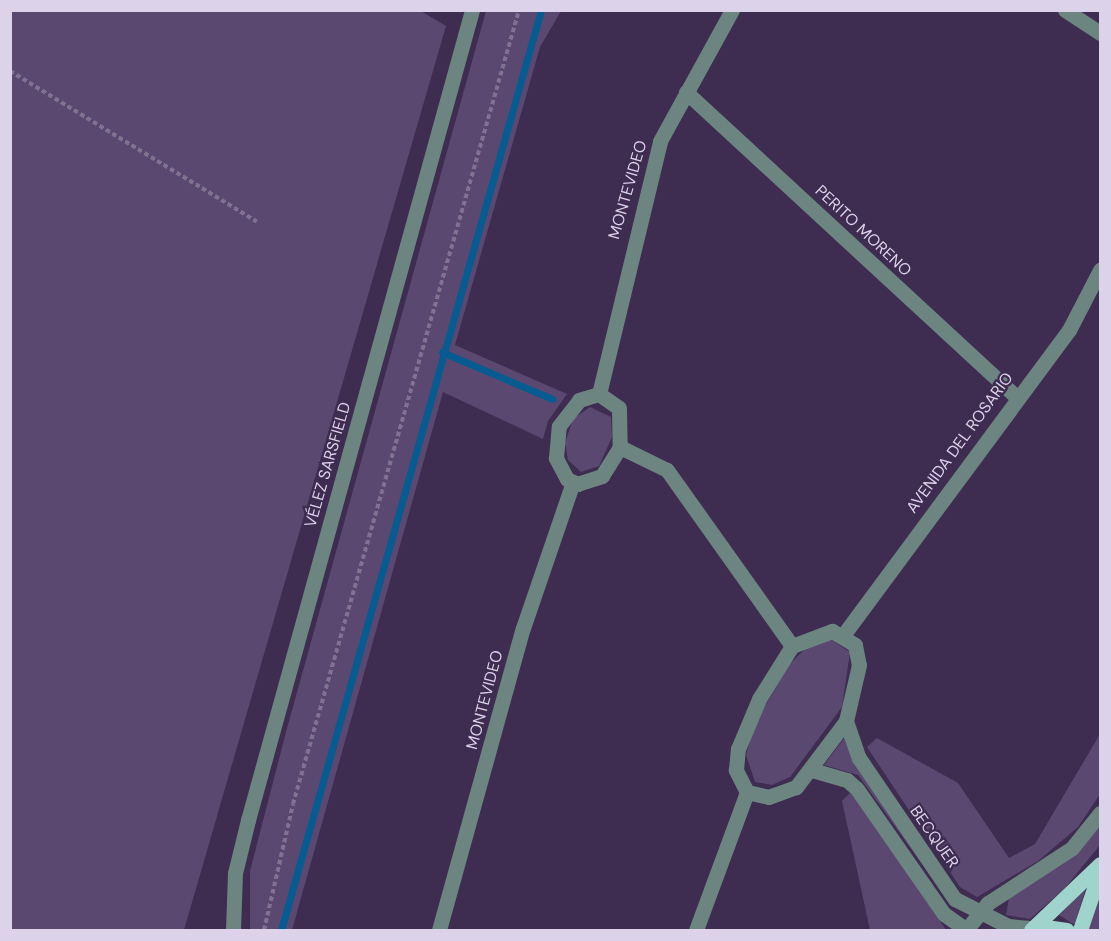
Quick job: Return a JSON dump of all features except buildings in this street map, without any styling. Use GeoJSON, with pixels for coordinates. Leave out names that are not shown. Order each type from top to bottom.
{"type":"FeatureCollection","features":[{"type":"Feature","properties":{"kind":"main road"},"geometry":{"type":"LineString","coordinates":[[1034,928],[1101,864]]}},
{"type":"Feature","properties":{"kind":"main road"},"geometry":{"type":"LineString","coordinates":[[1080,930],[1101,871]]}},
{"type":"Feature","properties":{"kind":"main road"},"geometry":{"type":"LineString","coordinates":[[1034,928],[1066,930]]}},
{"type":"Feature","properties":{"kind":"street","name":"VÉLEZ SARSFIELD"},"geometry":{"type":"LineString","coordinates":[[233,930],[235,873],[248,820],[472,10]]}},
{"type":"Feature","properties":{"kind":"street","name":"MONTEVIDEO"},"geometry":{"type":"LineString","coordinates":[[599,394],[660,141],[732,10]]}},
{"type":"Feature","properties":{"kind":"street"},"geometry":{"type":"LineString","coordinates":[[1065,10],[1101,33]]}},
{"type":"Feature","properties":{"kind":"street","name":"PERITO MORENO"},"geometry":{"type":"LineString","coordinates":[[686,92],[1016,396]]}},
{"type":"Feature","properties":{"kind":"street","name":"AVENIDA DEL ROSARIO"},"geometry":{"type":"LineString","coordinates":[[844,634],[1016,396],[1069,330],[1101,270]]}},
{"type":"Feature","properties":{"kind":"street"},"geometry":{"type":"LineString","coordinates":[[599,394],[619,408],[620,447],[602,476],[588,484],[573,482],[556,458],[559,426],[579,400],[599,394]]}},
{"type":"Feature","properties":{"kind":"street"},"geometry":{"type":"LineString","coordinates":[[620,447],[667,470],[792,646]]}},
{"type":"Feature","properties":{"kind":"street","name":"MONTEVIDEO"},"geometry":{"type":"LineString","coordinates":[[439,930],[523,628],[573,482]]}},
{"type":"Feature","properties":{"kind":"street"},"geometry":{"type":"LineString","coordinates":[[696,930],[747,792],[736,770],[744,728],[792,646],[814,634],[844,634],[855,645],[859,665],[846,721],[812,770],[782,795],[747,792]]}},
{"type":"Feature","properties":{"kind":"street","name":"BECQUER"},"geometry":{"type":"LineString","coordinates":[[846,721],[859,758],[955,899],[1008,926],[1034,928]]}},
{"type":"Feature","properties":{"kind":"street"},"geometry":{"type":"LineString","coordinates":[[812,770],[847,780],[857,789],[944,914],[966,930],[979,912],[1072,848],[1101,813]]}},
{"type":"Feature","properties":{"kind":"path"},"geometry":{"type":"LineString","coordinates":[[264,930],[293,804],[519,10]]}},
{"type":"Feature","properties":{"kind":"path"},"geometry":{"type":"LineString","coordinates":[[10,71],[258,222]]}},
{"type":"Feature","properties":{"kind":"shaded area"},"geometry":{"type":"Polygon","coordinates":[[[419,10],[446,26],[184,930],[11,930],[11,11],[419,10]]]}},
{"type":"Feature","properties":{"kind":"shaded area"},"geometry":{"type":"Polygon","coordinates":[[[486,11],[561,11],[540,47],[455,345],[567,394],[548,421],[543,439],[443,392],[292,930],[250,930],[250,871],[286,732],[486,11]]]}},
{"type":"Feature","properties":{"kind":"shaded area"},"geometry":{"type":"Polygon","coordinates":[[[590,407],[611,417],[612,437],[599,466],[581,472],[568,460],[565,443],[573,419],[590,407]]]}},
{"type":"Feature","properties":{"kind":"shaded area"},"geometry":{"type":"Polygon","coordinates":[[[830,639],[850,652],[842,707],[790,777],[772,785],[755,782],[746,755],[756,721],[790,664],[806,648],[830,639]]]}},
{"type":"Feature","properties":{"kind":"shaded area"},"geometry":{"type":"Polygon","coordinates":[[[1100,734],[1100,794],[1078,827],[1038,861],[977,897],[960,887],[867,747],[877,738],[958,783],[1009,858],[1035,844],[1100,734]]]}},
{"type":"Feature","properties":{"kind":"shaded area"},"geometry":{"type":"Polygon","coordinates":[[[845,737],[951,904],[858,775],[824,765],[845,737]]]}},
{"type":"Feature","properties":{"kind":"shaded area"},"geometry":{"type":"Polygon","coordinates":[[[850,793],[862,805],[946,930],[870,930],[842,801],[850,793]]]}},
{"type":"Feature","properties":{"kind":"shaded area"},"geometry":{"type":"Polygon","coordinates":[[[1100,822],[1100,845],[1065,888],[1030,919],[1006,915],[1009,898],[1068,859],[1100,822]]]}},
{"type":"Feature","properties":{"kind":"shaded area"},"geometry":{"type":"Polygon","coordinates":[[[1100,871],[1100,930],[1080,930],[1100,871]]]}},
{"type":"Feature","properties":{"kind":"shaded area"},"geometry":{"type":"Polygon","coordinates":[[[1086,888],[1075,923],[1073,924],[1059,915],[1086,888]]]}},
{"type":"Feature","properties":{"kind":"waterway"},"geometry":{"type":"LineString","coordinates":[[281,930],[541,10]]}},
{"type":"Feature","properties":{"kind":"waterway"},"geometry":{"type":"LineString","coordinates":[[442,352],[552,399]]}}]}
